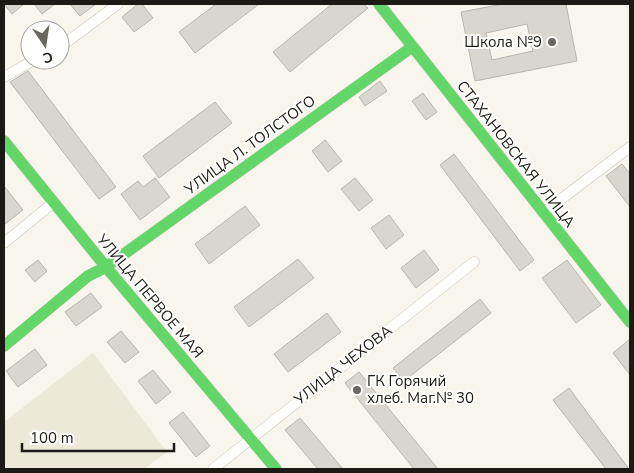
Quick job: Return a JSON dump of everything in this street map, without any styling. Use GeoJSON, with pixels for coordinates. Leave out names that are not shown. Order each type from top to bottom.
{"type":"FeatureCollection","features":[{"type":"Feature","properties":{"kind":"street"},"geometry":{"type":"LineString","coordinates":[[70,40],[118,4]]}},
{"type":"Feature","properties":{"kind":"street","name":"СТАХАНОВСКАЯ УЛИЦА"},"geometry":{"type":"LineString","coordinates":[[379,4],[630,322]]}},
{"type":"Feature","properties":{"kind":"street","name":"УЛИЦА Л. ТОЛСТОГО"},"geometry":{"type":"LineString","coordinates":[[4,346],[88,276],[106,267],[412,47]]}},
{"type":"Feature","properties":{"kind":"street"},"geometry":{"type":"LineString","coordinates":[[4,77],[20,68]]}},
{"type":"Feature","properties":{"kind":"street","name":"УЛИЦА ПЕРВОЕ МАЯ"},"geometry":{"type":"LineString","coordinates":[[4,140],[106,267],[276,469]]}},
{"type":"Feature","properties":{"kind":"street"},"geometry":{"type":"LineString","coordinates":[[544,212],[630,147]]}},
{"type":"Feature","properties":{"kind":"street"},"geometry":{"type":"LineString","coordinates":[[4,243],[54,203]]}},
{"type":"Feature","properties":{"kind":"street","name":"УЛИЦА ЧЕХОВА"},"geometry":{"type":"LineString","coordinates":[[213,469],[474,262]]}},
{"type":"Feature","properties":{"kind":"shaded area"},"geometry":{"type":"Polygon","coordinates":[[[93,353],[167,452],[144,469],[4,469],[4,422],[93,353]]]}},
{"type":"Feature","properties":{"kind":"building"},"geometry":{"type":"Polygon","coordinates":[[[4,4],[24,4],[12,14],[4,4]]]}},
{"type":"Feature","properties":{"kind":"building"},"geometry":{"type":"Polygon","coordinates":[[[34,4],[55,4],[42,14],[34,4]]]}},
{"type":"Feature","properties":{"kind":"building"},"geometry":{"type":"Polygon","coordinates":[[[70,4],[96,4],[80,16],[70,4]]]}},
{"type":"Feature","properties":{"kind":"building"},"geometry":{"type":"Polygon","coordinates":[[[138,4],[142,4],[153,18],[134,32],[122,17],[138,4]]]}},
{"type":"Feature","properties":{"kind":"building"},"geometry":{"type":"Polygon","coordinates":[[[216,4],[259,4],[195,53],[179,32],[216,4]]]}},
{"type":"Feature","properties":{"kind":"building"},"geometry":{"type":"Polygon","coordinates":[[[332,4],[364,4],[368,8],[290,72],[273,52],[332,4]]]}},
{"type":"Feature","properties":{"kind":"building","name":"Школа №9"},"geometry":{"type":"Polygon","coordinates":[[[503,4],[566,4],[577,61],[475,81],[461,12],[503,4]],[[527,24],[486,33],[492,60],[533,51],[527,24]]]}},
{"type":"Feature","properties":{"kind":"building"},"geometry":{"type":"Polygon","coordinates":[[[28,71],[116,187],[99,199],[10,82],[28,71]]]}},
{"type":"Feature","properties":{"kind":"building"},"geometry":{"type":"Polygon","coordinates":[[[380,81],[387,91],[365,106],[359,97],[380,81]]]}},
{"type":"Feature","properties":{"kind":"building"},"geometry":{"type":"Polygon","coordinates":[[[423,93],[437,112],[426,120],[412,101],[423,93]]]}},
{"type":"Feature","properties":{"kind":"building"},"geometry":{"type":"Polygon","coordinates":[[[215,102],[232,123],[159,178],[143,156],[215,102]]]}},
{"type":"Feature","properties":{"kind":"building"},"geometry":{"type":"Polygon","coordinates":[[[325,140],[342,161],[328,172],[312,151],[325,140]]]}},
{"type":"Feature","properties":{"kind":"building"},"geometry":{"type":"Polygon","coordinates":[[[454,154],[534,260],[520,271],[440,165],[454,154]]]}},
{"type":"Feature","properties":{"kind":"building"},"geometry":{"type":"Polygon","coordinates":[[[622,164],[630,174],[630,207],[606,176],[622,164]]]}},
{"type":"Feature","properties":{"kind":"building"},"geometry":{"type":"Polygon","coordinates":[[[155,178],[170,197],[140,220],[121,194],[138,181],[143,187],[155,178]]]}},
{"type":"Feature","properties":{"kind":"building"},"geometry":{"type":"Polygon","coordinates":[[[355,178],[373,200],[359,211],[341,189],[355,178]]]}},
{"type":"Feature","properties":{"kind":"building"},"geometry":{"type":"Polygon","coordinates":[[[4,186],[23,210],[4,225],[4,186]]]}},
{"type":"Feature","properties":{"kind":"building"},"geometry":{"type":"Polygon","coordinates":[[[245,206],[260,225],[209,264],[195,244],[245,206]]]}},
{"type":"Feature","properties":{"kind":"building"},"geometry":{"type":"Polygon","coordinates":[[[389,215],[404,235],[386,249],[371,228],[389,215]]]}},
{"type":"Feature","properties":{"kind":"building"},"geometry":{"type":"Polygon","coordinates":[[[424,250],[439,270],[416,288],[401,268],[424,250]]]}},
{"type":"Feature","properties":{"kind":"building"},"geometry":{"type":"Polygon","coordinates":[[[298,259],[314,278],[249,327],[234,307],[298,259]]]}},
{"type":"Feature","properties":{"kind":"building"},"geometry":{"type":"Polygon","coordinates":[[[38,260],[47,271],[35,282],[25,270],[38,260]]]}},
{"type":"Feature","properties":{"kind":"building"},"geometry":{"type":"Polygon","coordinates":[[[567,260],[601,305],[576,323],[542,278],[567,260]]]}},
{"type":"Feature","properties":{"kind":"building"},"geometry":{"type":"Polygon","coordinates":[[[91,293],[102,307],[76,326],[65,312],[91,293]]]}},
{"type":"Feature","properties":{"kind":"building"},"geometry":{"type":"Polygon","coordinates":[[[480,299],[491,313],[404,381],[393,368],[480,299]]]}},
{"type":"Feature","properties":{"kind":"building"},"geometry":{"type":"Polygon","coordinates":[[[327,313],[341,332],[288,372],[274,354],[327,313]]]}},
{"type":"Feature","properties":{"kind":"building"},"geometry":{"type":"Polygon","coordinates":[[[121,331],[139,352],[125,363],[107,342],[121,331]]]}},
{"type":"Feature","properties":{"kind":"building"},"geometry":{"type":"Polygon","coordinates":[[[630,339],[630,375],[613,353],[630,339]]]}},
{"type":"Feature","properties":{"kind":"building"},"geometry":{"type":"Polygon","coordinates":[[[35,349],[47,365],[18,387],[6,371],[35,349]]]}},
{"type":"Feature","properties":{"kind":"building"},"geometry":{"type":"Polygon","coordinates":[[[153,370],[171,392],[156,404],[138,381],[153,370]]]}},
{"type":"Feature","properties":{"kind":"building"},"geometry":{"type":"Polygon","coordinates":[[[359,372],[438,469],[414,469],[345,383],[359,372]]]}},
{"type":"Feature","properties":{"kind":"building"},"geometry":{"type":"Polygon","coordinates":[[[569,388],[629,469],[606,469],[553,400],[569,388]]]}},
{"type":"Feature","properties":{"kind":"building"},"geometry":{"type":"Polygon","coordinates":[[[183,412],[210,446],[196,457],[169,423],[183,412]]]}},
{"type":"Feature","properties":{"kind":"building"},"geometry":{"type":"Polygon","coordinates":[[[300,418],[343,469],[318,469],[285,430],[300,418]]]}},
{"type":"Feature","properties":{"kind":"traffic: fast"},"geometry":{"type":"LineString","coordinates":[[379,4],[630,322]]}},
{"type":"Feature","properties":{"kind":"traffic: fast"},"geometry":{"type":"LineString","coordinates":[[4,346],[88,276],[106,267],[412,47]]}},
{"type":"Feature","properties":{"kind":"traffic: fast"},"geometry":{"type":"LineString","coordinates":[[4,141],[106,267],[276,469]]}},
{"type":"Feature","properties":{"kind":"place","name":"Школа №9"},"geometry":{"type":"Point","coordinates":[552,42]}},
{"type":"Feature","properties":{"kind":"place","name":"ГК Горячий хлеб. Маг.№ 30"},"geometry":{"type":"Point","coordinates":[357,390]}}]}
